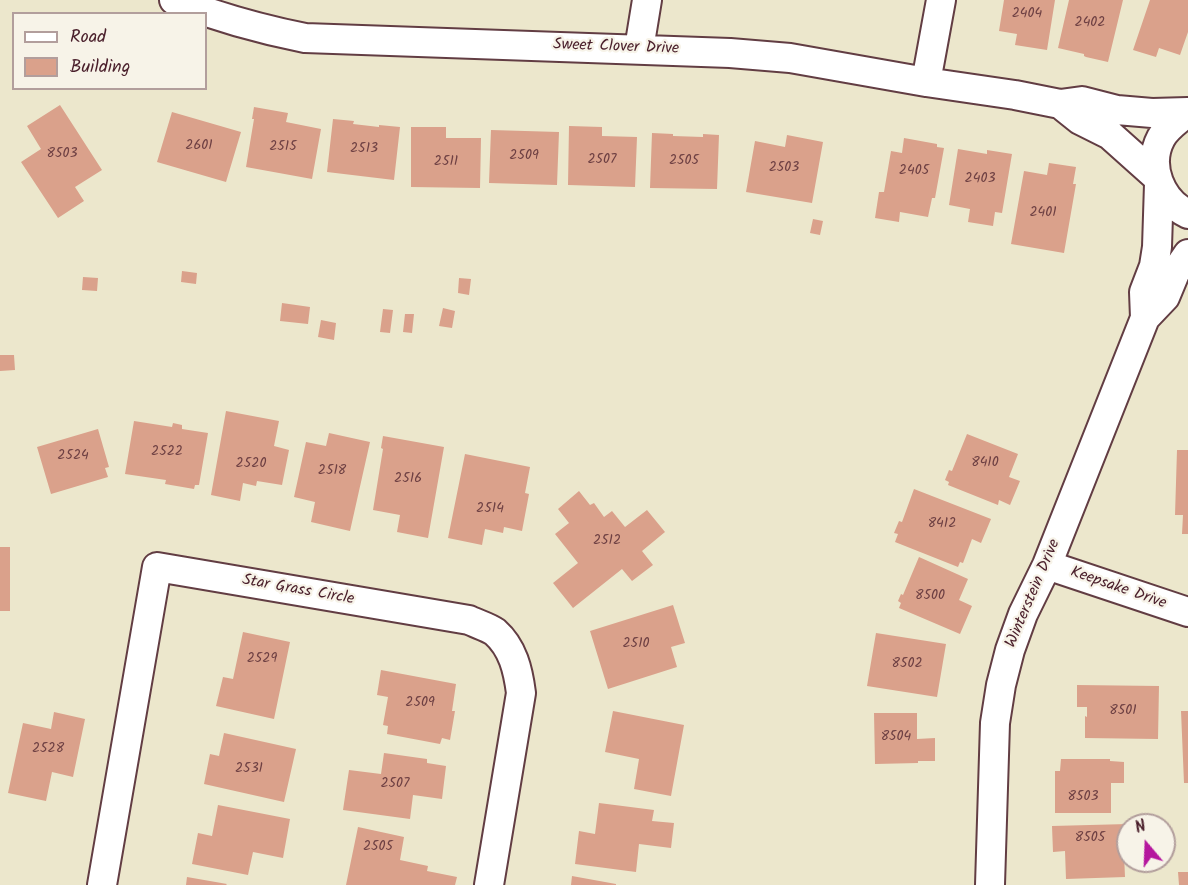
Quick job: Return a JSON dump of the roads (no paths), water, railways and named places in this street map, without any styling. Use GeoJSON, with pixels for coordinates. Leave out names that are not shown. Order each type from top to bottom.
{"type":"FeatureCollection","features":[{"type":"Feature","properties":{"kind":"street","name":"Sweet Clover Drive"},"geometry":{"type":"LineString","coordinates":[[174,0],[202,12]]}},
{"type":"Feature","properties":{"kind":"street"},"geometry":{"type":"LineString","coordinates":[[639,49],[646,0]]}},
{"type":"Feature","properties":{"kind":"street"},"geometry":{"type":"LineString","coordinates":[[926,82],[941,0]]}},
{"type":"Feature","properties":{"kind":"street","name":"Sweet Clover Drive"},"geometry":{"type":"LineString","coordinates":[[207,14],[262,30],[305,38],[639,49],[790,58],[1059,104],[1082,101],[1117,110],[1188,112]]}},
{"type":"Feature","properties":{"kind":"street","name":"Sweet Clover Drive"},"geometry":{"type":"LineString","coordinates":[[1059,104],[1080,120],[1110,135],[1158,180],[1168,198],[1180,210],[1188,214]]}},
{"type":"Feature","properties":{"kind":"street","name":"Winterstein Drive"},"geometry":{"type":"LineString","coordinates":[[1145,318],[1144,292],[1154,266],[1157,247],[1158,180],[1155,157],[1161,139],[1173,123],[1188,112]]}},
{"type":"Feature","properties":{"kind":"street","name":"Winterstein Drive"},"geometry":{"type":"LineString","coordinates":[[990,885],[996,723],[1001,685],[1011,650],[1023,614],[1047,565],[1145,318],[1165,297],[1175,273],[1188,254]]}},
{"type":"Feature","properties":{"kind":"street","name":"Keepsake Drive"},"geometry":{"type":"LineString","coordinates":[[1047,565],[1188,612]]}},
{"type":"Feature","properties":{"kind":"street","name":"Star Grass Circle"},"geometry":{"type":"LineString","coordinates":[[102,885],[157,567],[469,620],[494,632],[510,650],[518,670],[521,693],[489,885]]}}]}
